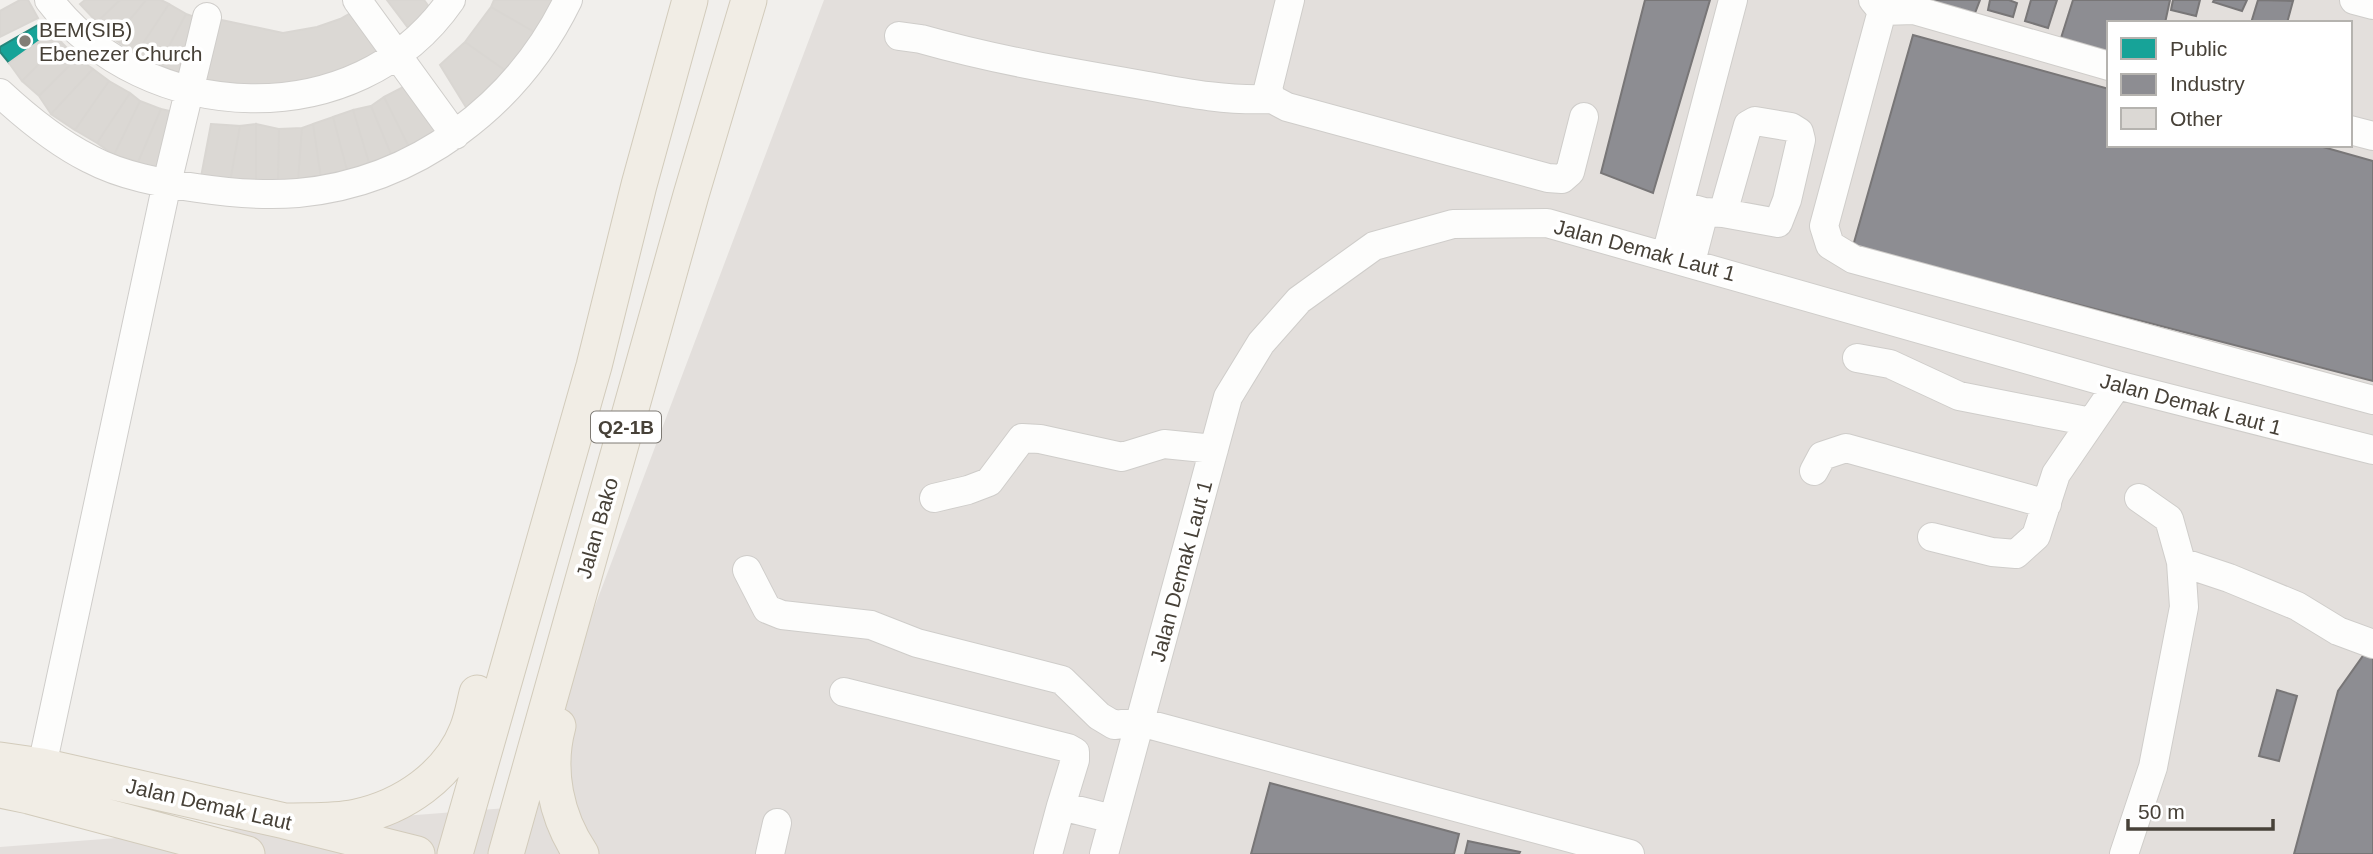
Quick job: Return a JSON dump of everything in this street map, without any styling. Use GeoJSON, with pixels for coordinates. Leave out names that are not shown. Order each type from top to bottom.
{"type":"FeatureCollection","features":[{"type":"Feature","properties":{"kind":"main road"},"geometry":{"type":"LineString","coordinates":[[455,854],[594,366],[639,185],[690,0]]}},
{"type":"Feature","properties":{"kind":"main road","name":"Jalan Bako"},"geometry":{"type":"LineString","coordinates":[[506,854],[691,195],[749,0]]}},
{"type":"Feature","properties":{"kind":"main road"},"geometry":{"type":"LineString","coordinates":[[285,821],[356,817],[390,805],[419,790],[452,757],[467,730],[613,213],[639,185]]}},
{"type":"Feature","properties":{"kind":"main road"},"geometry":{"type":"LineString","coordinates":[[581,854],[562,821],[552,761],[557,732],[694,234],[691,195]]}},
{"type":"Feature","properties":{"kind":"main road","name":"Jalan Demak Laut"},"geometry":{"type":"LineString","coordinates":[[0,760],[42,766],[417,854]]}},
{"type":"Feature","properties":{"kind":"main road","name":"Jalan Demak Laut"},"geometry":{"type":"LineString","coordinates":[[0,790],[247,854]]}},
{"type":"Feature","properties":{"kind":"street"},"geometry":{"type":"LineString","coordinates":[[49,0],[72,27],[110,57],[149,78],[190,92],[246,99],[290,96],[332,86],[361,75],[397,54],[427,29],[451,0]]}},
{"type":"Feature","properties":{"kind":"street"},"geometry":{"type":"LineString","coordinates":[[358,0],[455,135]]}},
{"type":"Feature","properties":{"kind":"street"},"geometry":{"type":"LineString","coordinates":[[0,93],[50,135],[89,159],[111,168],[167,183],[231,193],[273,194],[317,190],[363,180],[422,155],[455,135],[488,107],[524,69],[538,52],[568,0]]}},
{"type":"Feature","properties":{"kind":"street"},"geometry":{"type":"LineString","coordinates":[[1272,99],[1268,89],[1290,0]]}},
{"type":"Feature","properties":{"kind":"street"},"geometry":{"type":"LineString","coordinates":[[1679,259],[1702,210],[1733,0]]}},
{"type":"Feature","properties":{"kind":"street"},"geometry":{"type":"LineString","coordinates":[[2354,0],[2373,5]]}},
{"type":"Feature","properties":{"kind":"street"},"geometry":{"type":"LineString","coordinates":[[2107,65],[1914,10],[1877,5],[1824,226],[1830,245],[1853,259],[2373,400]]}},
{"type":"Feature","properties":{"kind":"street"},"geometry":{"type":"LineString","coordinates":[[42,766],[167,183],[207,17]]}},
{"type":"Feature","properties":{"kind":"street"},"geometry":{"type":"LineString","coordinates":[[900,36],[1177,92],[1232,100],[1272,99],[1287,107],[1548,178],[1562,179],[1570,172],[1584,117]]}},
{"type":"Feature","properties":{"kind":"street"},"geometry":{"type":"LineString","coordinates":[[2352,131],[2373,136]]}},
{"type":"Feature","properties":{"kind":"street","name":"Jalan Demak Laut 1"},"geometry":{"type":"LineString","coordinates":[[1104,854],[1228,397],[1261,343],[1299,300],[1374,246],[1452,224],[1547,223],[2118,385],[2373,450]]}},
{"type":"Feature","properties":{"kind":"street"},"geometry":{"type":"LineString","coordinates":[[1857,358],[1890,364],[1959,396],[2091,422]]}},
{"type":"Feature","properties":{"kind":"street"},"geometry":{"type":"LineString","coordinates":[[1931,537],[1993,552],[2016,554],[2036,536],[2056,474],[2118,385]]}},
{"type":"Feature","properties":{"kind":"street"},"geometry":{"type":"LineString","coordinates":[[934,498],[968,491],[989,482],[1022,438],[1040,439],[1122,457],[1164,444],[1214,449]]}},
{"type":"Feature","properties":{"kind":"street"},"geometry":{"type":"LineString","coordinates":[[1814,471],[1822,456],[1846,447],[2046,504]]}},
{"type":"Feature","properties":{"kind":"street"},"geometry":{"type":"LineString","coordinates":[[2124,854],[2153,767],[2184,607],[2181,562],[2169,519],[2139,498]]}},
{"type":"Feature","properties":{"kind":"street"},"geometry":{"type":"LineString","coordinates":[[2181,562],[2297,606],[2337,631],[2373,644]]}},
{"type":"Feature","properties":{"kind":"street"},"geometry":{"type":"LineString","coordinates":[[747,570],[767,609],[782,615],[871,625],[917,643],[1062,680],[1099,716],[1114,725],[1140,722],[1630,854]]}},
{"type":"Feature","properties":{"kind":"street"},"geometry":{"type":"LineString","coordinates":[[844,692],[1068,748],[1074,752],[1075,760],[1048,854]]}},
{"type":"Feature","properties":{"kind":"street"},"geometry":{"type":"LineString","coordinates":[[1062,806],[1113,819]]}},
{"type":"Feature","properties":{"kind":"street"},"geometry":{"type":"LineString","coordinates":[[771,854],[777,823]]}},
{"type":"Feature","properties":{"kind":"shaded area"},"geometry":{"type":"Polygon","coordinates":[[[824,0],[2373,0],[2373,854],[0,854],[0,847],[519,807],[824,0]]]}},
{"type":"Feature","properties":{"kind":"building: Public","name":"BEM(SIB) Ebenezer Church"},"geometry":{"type":"Polygon","coordinates":[[[38,25],[48,35],[9,63],[0,52],[0,47],[38,25]]]}},
{"type":"Feature","properties":{"kind":"building: Industry"},"geometry":{"type":"Polygon","coordinates":[[[1645,0],[1710,0],[1653,193],[1601,173],[1645,0]]]}},
{"type":"Feature","properties":{"kind":"building: Industry"},"geometry":{"type":"Polygon","coordinates":[[[1926,0],[1980,0],[1975,13],[1926,0]]]}},
{"type":"Feature","properties":{"kind":"building: Industry"},"geometry":{"type":"Polygon","coordinates":[[[1990,0],[2017,3],[2013,17],[1988,10],[1990,0]]]}},
{"type":"Feature","properties":{"kind":"building: Industry"},"geometry":{"type":"Polygon","coordinates":[[[2031,0],[2057,0],[2048,28],[2025,21],[2031,0]]]}},
{"type":"Feature","properties":{"kind":"building: Industry"},"geometry":{"type":"Polygon","coordinates":[[[2073,0],[2170,0],[2165,21],[2107,21],[2107,51],[2061,38],[2073,0]]]}},
{"type":"Feature","properties":{"kind":"building: Industry"},"geometry":{"type":"Polygon","coordinates":[[[2173,0],[2200,0],[2196,16],[2171,10],[2173,0]]]}},
{"type":"Feature","properties":{"kind":"building: Industry"},"geometry":{"type":"Polygon","coordinates":[[[2247,0],[2242,11],[2213,2],[2247,0]]]}},
{"type":"Feature","properties":{"kind":"building: Industry"},"geometry":{"type":"Polygon","coordinates":[[[2258,0],[2293,1],[2288,21],[2252,21],[2258,0]]]}},
{"type":"Feature","properties":{"kind":"building: Industry"},"geometry":{"type":"Polygon","coordinates":[[[1913,35],[2107,88],[2107,147],[2323,147],[2373,161],[2373,381],[1853,246],[1913,35]]]}},
{"type":"Feature","properties":{"kind":"building: Industry"},"geometry":{"type":"Polygon","coordinates":[[[2365,653],[2373,655],[2373,854],[2294,854],[2338,691],[2365,653]]]}},
{"type":"Feature","properties":{"kind":"building: Industry"},"geometry":{"type":"Polygon","coordinates":[[[2277,690],[2297,696],[2279,761],[2259,756],[2277,690]]]}},
{"type":"Feature","properties":{"kind":"building: Industry"},"geometry":{"type":"Polygon","coordinates":[[[1270,783],[1459,834],[1454,854],[1251,854],[1270,783]]]}},
{"type":"Feature","properties":{"kind":"building: Industry"},"geometry":{"type":"Polygon","coordinates":[[[1468,841],[1520,852],[1465,854],[1468,841]]]}},
{"type":"Feature","properties":{"kind":"building: Other"},"geometry":{"type":"Polygon","coordinates":[[[20,0],[28,0],[38,18],[0,37],[0,11],[20,0]]]}},
{"type":"Feature","properties":{"kind":"building: Other"},"geometry":{"type":"Polygon","coordinates":[[[85,0],[120,0],[97,22],[80,4],[85,0]]]}},
{"type":"Feature","properties":{"kind":"building: Other"},"geometry":{"type":"Polygon","coordinates":[[[120,0],[146,0],[114,39],[97,22],[120,0]]]}},
{"type":"Feature","properties":{"kind":"building: Other"},"geometry":{"type":"Polygon","coordinates":[[[146,0],[161,0],[169,4],[136,54],[114,39],[146,0]]]}},
{"type":"Feature","properties":{"kind":"building: Other"},"geometry":{"type":"Polygon","coordinates":[[[387,0],[424,0],[432,11],[409,29],[387,0]]]}},
{"type":"Feature","properties":{"kind":"building: Other"},"geometry":{"type":"Polygon","coordinates":[[[494,0],[556,0],[536,33],[491,7],[494,0]]]}},
{"type":"Feature","properties":{"kind":"building: Other"},"geometry":{"type":"Polygon","coordinates":[[[169,4],[186,14],[159,65],[136,54],[169,4]]]}},
{"type":"Feature","properties":{"kind":"building: Other"},"geometry":{"type":"Polygon","coordinates":[[[491,7],[536,33],[516,78],[465,42],[491,7]]]}},
{"type":"Feature","properties":{"kind":"building: Other"},"geometry":{"type":"Polygon","coordinates":[[[356,10],[389,56],[312,89],[190,92],[207,17],[283,33],[317,27],[356,10]]]}},
{"type":"Feature","properties":{"kind":"building: Other"},"geometry":{"type":"Polygon","coordinates":[[[186,14],[203,20],[188,77],[159,65],[186,14]]]}},
{"type":"Feature","properties":{"kind":"building: Other"},"geometry":{"type":"Polygon","coordinates":[[[48,35],[61,42],[22,81],[9,63],[48,35]]]}},
{"type":"Feature","properties":{"kind":"building: Other"},"geometry":{"type":"Polygon","coordinates":[[[61,42],[77,58],[39,96],[22,81],[61,42]]]}},
{"type":"Feature","properties":{"kind":"building: Other"},"geometry":{"type":"Polygon","coordinates":[[[465,42],[516,78],[469,112],[440,65],[465,42]]]}},
{"type":"Feature","properties":{"kind":"building: Other"},"geometry":{"type":"Polygon","coordinates":[[[77,58],[93,69],[51,114],[39,96],[77,58]]]}},
{"type":"Feature","properties":{"kind":"building: Other"},"geometry":{"type":"Polygon","coordinates":[[[93,69],[109,81],[75,130],[51,114],[93,69]]]}},
{"type":"Feature","properties":{"kind":"building: Other"},"geometry":{"type":"Polygon","coordinates":[[[109,81],[130,93],[97,143],[75,130],[109,81]]]}},
{"type":"Feature","properties":{"kind":"building: Other"},"geometry":{"type":"Polygon","coordinates":[[[407,85],[438,133],[410,149],[384,97],[407,85]]]}},
{"type":"Feature","properties":{"kind":"building: Other"},"geometry":{"type":"Polygon","coordinates":[[[130,93],[140,101],[114,155],[97,143],[130,93]]]}},
{"type":"Feature","properties":{"kind":"building: Other"},"geometry":{"type":"Polygon","coordinates":[[[384,97],[410,149],[393,159],[371,106],[384,97]]]}},
{"type":"Feature","properties":{"kind":"building: Other"},"geometry":{"type":"Polygon","coordinates":[[[140,101],[161,109],[138,162],[114,155],[140,101]]]}},
{"type":"Feature","properties":{"kind":"building: Other"},"geometry":{"type":"Polygon","coordinates":[[[371,106],[393,159],[370,166],[353,110],[371,106]]]}},
{"type":"Feature","properties":{"kind":"building: Other"},"geometry":{"type":"Polygon","coordinates":[[[161,109],[174,112],[159,172],[138,162],[161,109]]]}},
{"type":"Feature","properties":{"kind":"building: Other"},"geometry":{"type":"Polygon","coordinates":[[[353,110],[370,166],[348,174],[333,117],[353,110]]]}},
{"type":"Feature","properties":{"kind":"building: Other"},"geometry":{"type":"Polygon","coordinates":[[[333,117],[348,174],[321,178],[313,124],[333,117]]]}},
{"type":"Feature","properties":{"kind":"building: Other"},"geometry":{"type":"Polygon","coordinates":[[[211,124],[240,126],[230,182],[201,177],[211,124]]]}},
{"type":"Feature","properties":{"kind":"building: Other"},"geometry":{"type":"Polygon","coordinates":[[[256,124],[256,181],[230,182],[240,126],[256,124]]]}},
{"type":"Feature","properties":{"kind":"building: Other"},"geometry":{"type":"Polygon","coordinates":[[[256,124],[279,129],[278,184],[256,181],[256,124]]]}},
{"type":"Feature","properties":{"kind":"building: Other"},"geometry":{"type":"Polygon","coordinates":[[[313,124],[321,178],[298,181],[302,128],[313,124]]]}},
{"type":"Feature","properties":{"kind":"building: Other"},"geometry":{"type":"Polygon","coordinates":[[[302,128],[298,181],[278,184],[279,129],[302,128]]]}},
{"type":"Feature","properties":{"kind":"place","name":"BEM(SIB) Ebenezer Church"},"geometry":{"type":"Point","coordinates":[25,41]}}]}
